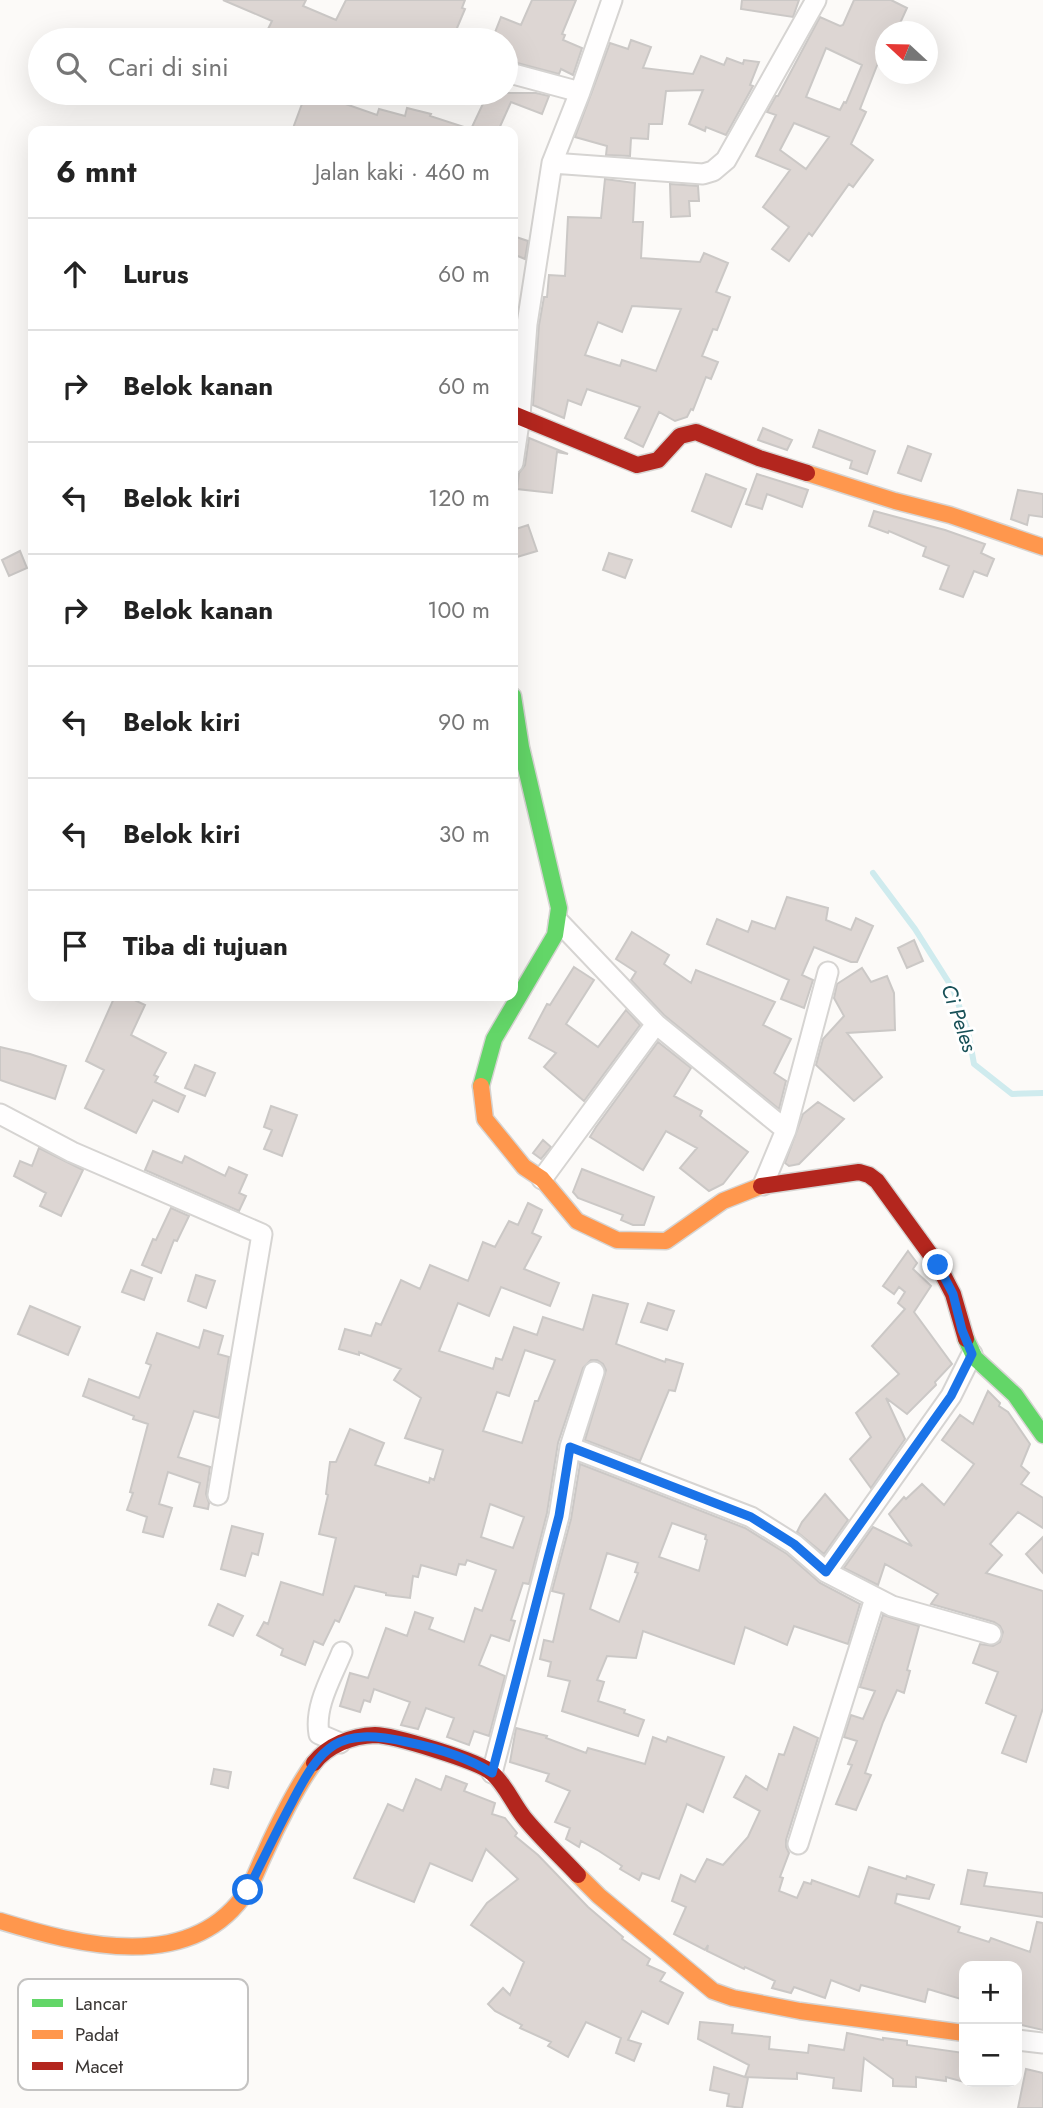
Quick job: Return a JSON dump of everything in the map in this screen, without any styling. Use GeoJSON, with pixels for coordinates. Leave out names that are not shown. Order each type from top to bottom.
{"type":"FeatureCollection","features":[{"type":"Feature","properties":{"kind":"street"},"geometry":{"type":"LineString","coordinates":[[518,406],[527,324],[552,163],[612,0]]}},
{"type":"Feature","properties":{"kind":"street"},"geometry":{"type":"LineString","coordinates":[[552,163],[703,174],[713,171],[726,160],[816,0]]}},
{"type":"Feature","properties":{"kind":"street"},"geometry":{"type":"LineString","coordinates":[[518,75],[580,92]]}},
{"type":"Feature","properties":{"kind":"street"},"geometry":{"type":"LineString","coordinates":[[518,415],[637,465],[656,463],[680,434],[687,431],[696,432],[759,458],[895,501],[950,515],[1043,547]]}},
{"type":"Feature","properties":{"kind":"street"},"geometry":{"type":"LineString","coordinates":[[518,724],[559,908],[555,935],[518,998]]}},
{"type":"Feature","properties":{"kind":"street"},"geometry":{"type":"LineString","coordinates":[[559,922],[656,1024],[786,1130]]}},
{"type":"Feature","properties":{"kind":"street"},"geometry":{"type":"LineString","coordinates":[[763,1185],[786,1130],[828,972]]}},
{"type":"Feature","properties":{"kind":"street"},"geometry":{"type":"LineString","coordinates":[[516,1001],[494,1039],[481,1083],[485,1119],[524,1167],[542,1179],[577,1221],[617,1240],[666,1241],[723,1201],[763,1185],[859,1172],[869,1174],[877,1181],[938,1265],[953,1294],[962,1330],[972,1354],[1015,1395],[1043,1435]]}},
{"type":"Feature","properties":{"kind":"street"},"geometry":{"type":"LineString","coordinates":[[542,1179],[656,1024]]}},
{"type":"Feature","properties":{"kind":"street"},"geometry":{"type":"LineString","coordinates":[[0,1114],[72,1152],[262,1234],[218,1495]]}},
{"type":"Feature","properties":{"kind":"street"},"geometry":{"type":"LineString","coordinates":[[826,1572],[951,1396],[972,1354]]}},
{"type":"Feature","properties":{"kind":"street"},"geometry":{"type":"LineString","coordinates":[[492,1773],[559,1516],[570,1447],[594,1373]]}},
{"type":"Feature","properties":{"kind":"street"},"geometry":{"type":"LineString","coordinates":[[570,1447],[751,1517],[794,1544],[826,1572],[892,1606],[991,1634]]}},
{"type":"Feature","properties":{"kind":"street"},"geometry":{"type":"LineString","coordinates":[[798,1844],[875,1598]]}},
{"type":"Feature","properties":{"kind":"street"},"geometry":{"type":"LineString","coordinates":[[340,1742],[318,1734],[317,1722],[342,1652]]}},
{"type":"Feature","properties":{"kind":"street"},"geometry":{"type":"LineString","coordinates":[[0,1921],[51,1937],[116,1948],[192,1937],[215,1924],[235,1907],[248,1890],[267,1848],[310,1768],[321,1754],[340,1742],[377,1735],[449,1754],[477,1764],[492,1773],[526,1820],[599,1896],[713,1991],[800,2011],[959,2032]]}},
{"type":"Feature","properties":{"kind":"street"},"geometry":{"type":"LineString","coordinates":[[1022,2041],[1043,2043]]}},
{"type":"Feature","properties":{"kind":"building"},"geometry":{"type":"Polygon","coordinates":[[[223,0],[306,0],[303,6],[336,20],[346,0],[465,0],[462,8],[465,9],[457,28],[268,28],[272,21],[223,0]]]}},
{"type":"Feature","properties":{"kind":"building"},"geometry":{"type":"Polygon","coordinates":[[[532,0],[576,0],[562,34],[565,35],[563,40],[582,48],[573,75],[561,69],[559,74],[518,63],[518,28],[497,28],[501,17],[521,25],[532,0]]]}},
{"type":"Feature","properties":{"kind":"building"},"geometry":{"type":"Polygon","coordinates":[[[742,0],[799,0],[793,17],[741,9],[742,0]]]}},
{"type":"Feature","properties":{"kind":"building"},"geometry":{"type":"Polygon","coordinates":[[[854,0],[891,0],[907,8],[901,21],[875,21],[875,71],[860,109],[866,112],[851,144],[873,160],[853,187],[849,184],[812,236],[809,233],[789,261],[772,249],[789,227],[763,207],[790,170],[756,156],[776,115],[767,112],[820,17],[843,25],[854,0]],[[826,48],[806,97],[840,110],[844,102],[846,103],[862,65],[826,48]],[[794,123],[780,150],[806,169],[829,137],[794,123]]]}},
{"type":"Feature","properties":{"kind":"building"},"geometry":{"type":"Polygon","coordinates":[[[631,40],[651,47],[643,68],[693,74],[701,56],[724,65],[727,58],[743,64],[744,60],[759,62],[750,85],[753,86],[726,135],[706,127],[705,131],[689,124],[703,90],[666,91],[662,124],[649,124],[648,139],[631,138],[630,156],[606,155],[607,146],[575,137],[610,43],[628,49],[631,40]]]}},
{"type":"Feature","properties":{"kind":"building"},"geometry":{"type":"Polygon","coordinates":[[[518,93],[549,96],[542,114],[518,105],[518,93]]]}},
{"type":"Feature","properties":{"kind":"building"},"geometry":{"type":"Polygon","coordinates":[[[302,105],[348,105],[377,115],[379,109],[405,116],[407,108],[461,126],[294,126],[302,105]]]}},
{"type":"Feature","properties":{"kind":"building"},"geometry":{"type":"Polygon","coordinates":[[[482,105],[510,105],[500,126],[472,126],[482,105]]]}},
{"type":"Feature","properties":{"kind":"building"},"geometry":{"type":"Polygon","coordinates":[[[605,179],[635,183],[633,222],[643,222],[641,258],[700,262],[704,253],[728,263],[716,292],[730,297],[717,330],[713,329],[702,356],[718,362],[711,379],[706,377],[693,410],[691,409],[687,417],[675,421],[659,412],[643,447],[625,438],[640,407],[587,389],[581,405],[568,400],[564,418],[533,405],[539,325],[544,297],[547,297],[549,275],[565,276],[568,217],[601,218],[605,179]],[[632,306],[622,332],[598,322],[585,355],[620,366],[622,360],[656,371],[681,309],[632,306]]]}},
{"type":"Feature","properties":{"kind":"building"},"geometry":{"type":"Polygon","coordinates":[[[670,184],[698,186],[699,201],[689,201],[690,216],[671,217],[670,184]]]}},
{"type":"Feature","properties":{"kind":"building"},"geometry":{"type":"Polygon","coordinates":[[[518,238],[528,241],[525,259],[518,256],[518,238]]]}},
{"type":"Feature","properties":{"kind":"building"},"geometry":{"type":"Polygon","coordinates":[[[763,428],[792,440],[787,450],[758,440],[763,428]]]}},
{"type":"Feature","properties":{"kind":"building"},"geometry":{"type":"Polygon","coordinates":[[[819,430],[875,451],[867,474],[850,468],[852,461],[813,447],[819,430]]]}},
{"type":"Feature","properties":{"kind":"building"},"geometry":{"type":"Polygon","coordinates":[[[529,438],[568,454],[557,452],[552,493],[518,489],[519,473],[525,465],[529,438]]]}},
{"type":"Feature","properties":{"kind":"building"},"geometry":{"type":"Polygon","coordinates":[[[908,446],[931,454],[921,481],[898,473],[908,446]]]}},
{"type":"Feature","properties":{"kind":"building"},"geometry":{"type":"Polygon","coordinates":[[[706,474],[746,489],[731,527],[692,511],[706,474]]]}},
{"type":"Feature","properties":{"kind":"building"},"geometry":{"type":"Polygon","coordinates":[[[757,474],[808,490],[802,507],[767,494],[762,509],[746,504],[757,474]]]}},
{"type":"Feature","properties":{"kind":"building"},"geometry":{"type":"Polygon","coordinates":[[[1018,490],[1043,494],[1043,517],[1029,515],[1027,525],[1011,519],[1018,490]]]}},
{"type":"Feature","properties":{"kind":"building"},"geometry":{"type":"Polygon","coordinates":[[[874,511],[985,544],[981,553],[994,559],[987,576],[974,571],[963,597],[940,589],[949,566],[923,556],[926,547],[889,531],[888,533],[869,526],[874,511]]]}},
{"type":"Feature","properties":{"kind":"building"},"geometry":{"type":"Polygon","coordinates":[[[528,525],[537,551],[518,557],[518,528],[528,525]]]}},
{"type":"Feature","properties":{"kind":"building"},"geometry":{"type":"Polygon","coordinates":[[[20,551],[27,568],[9,576],[2,560],[20,551]]]}},
{"type":"Feature","properties":{"kind":"building"},"geometry":{"type":"Polygon","coordinates":[[[609,553],[632,560],[625,578],[603,570],[609,553]]]}},
{"type":"Feature","properties":{"kind":"building"},"geometry":{"type":"Polygon","coordinates":[[[787,897],[828,908],[826,920],[851,930],[856,918],[873,926],[857,962],[814,947],[802,975],[813,980],[804,1008],[781,999],[789,980],[707,944],[717,919],[748,932],[752,921],[775,929],[787,897]]]}},
{"type":"Feature","properties":{"kind":"building"},"geometry":{"type":"Polygon","coordinates":[[[632,932],[669,955],[664,964],[691,983],[696,970],[775,1002],[763,1025],[791,1039],[774,1073],[786,1081],[779,1109],[664,1015],[631,980],[636,972],[616,959],[632,932]]]}},
{"type":"Feature","properties":{"kind":"building"},"geometry":{"type":"Polygon","coordinates":[[[914,940],[923,961],[907,968],[898,948],[914,940]]]}},
{"type":"Feature","properties":{"kind":"building"},"geometry":{"type":"Polygon","coordinates":[[[574,967],[594,980],[566,1024],[598,1047],[626,1010],[640,1025],[584,1101],[544,1067],[556,1053],[529,1038],[547,1004],[550,1005],[574,967]]]}},
{"type":"Feature","properties":{"kind":"building"},"geometry":{"type":"Polygon","coordinates":[[[862,968],[871,982],[887,976],[894,993],[895,1030],[847,1033],[882,1077],[854,1101],[816,1065],[823,1039],[844,1016],[834,998],[837,984],[862,968]]]}},
{"type":"Feature","properties":{"kind":"building"},"geometry":{"type":"Polygon","coordinates":[[[113,1001],[137,1001],[145,1005],[131,1035],[166,1053],[154,1075],[158,1077],[155,1082],[185,1096],[178,1112],[153,1100],[136,1133],[85,1108],[104,1070],[86,1061],[113,1001]]]}},
{"type":"Feature","properties":{"kind":"building"},"geometry":{"type":"Polygon","coordinates":[[[658,1042],[691,1068],[674,1096],[702,1111],[700,1116],[748,1152],[723,1184],[709,1191],[680,1168],[697,1148],[666,1131],[643,1170],[590,1137],[658,1042]]]}},
{"type":"Feature","properties":{"kind":"building"},"geometry":{"type":"Polygon","coordinates":[[[0,1047],[66,1066],[55,1099],[0,1080],[0,1047]]]}},
{"type":"Feature","properties":{"kind":"building"},"geometry":{"type":"Polygon","coordinates":[[[195,1065],[215,1073],[205,1096],[185,1088],[195,1065]]]}},
{"type":"Feature","properties":{"kind":"building"},"geometry":{"type":"Polygon","coordinates":[[[818,1102],[844,1119],[799,1164],[789,1166],[785,1163],[803,1114],[818,1102]]]}},
{"type":"Feature","properties":{"kind":"building"},"geometry":{"type":"Polygon","coordinates":[[[271,1106],[297,1115],[282,1156],[264,1149],[272,1130],[264,1127],[271,1106]]]}},
{"type":"Feature","properties":{"kind":"building"},"geometry":{"type":"Polygon","coordinates":[[[543,1140],[551,1147],[541,1159],[533,1153],[543,1140]]]}},
{"type":"Feature","properties":{"kind":"building"},"geometry":{"type":"Polygon","coordinates":[[[39,1148],[83,1170],[61,1216],[40,1206],[46,1193],[14,1176],[20,1161],[32,1166],[39,1148]]]}},
{"type":"Feature","properties":{"kind":"building"},"geometry":{"type":"Polygon","coordinates":[[[153,1151],[182,1163],[185,1156],[225,1176],[229,1167],[247,1175],[239,1193],[246,1196],[239,1211],[145,1170],[153,1151]]]}},
{"type":"Feature","properties":{"kind":"building"},"geometry":{"type":"Polygon","coordinates":[[[582,1169],[654,1197],[644,1225],[633,1225],[621,1220],[623,1215],[578,1198],[573,1192],[582,1169]]]}},
{"type":"Feature","properties":{"kind":"building"},"geometry":{"type":"Polygon","coordinates":[[[528,1203],[542,1210],[532,1233],[541,1237],[524,1269],[559,1283],[550,1306],[501,1287],[489,1316],[458,1303],[439,1351],[493,1369],[496,1358],[502,1360],[514,1327],[537,1335],[543,1317],[583,1330],[593,1295],[628,1304],[616,1344],[665,1362],[666,1359],[683,1364],[675,1391],[669,1390],[640,1461],[585,1440],[606,1370],[597,1360],[591,1360],[583,1368],[558,1443],[547,1513],[529,1584],[523,1583],[511,1620],[515,1621],[509,1641],[491,1635],[479,1665],[505,1676],[489,1736],[474,1731],[469,1745],[447,1737],[454,1718],[426,1708],[418,1729],[401,1725],[410,1702],[374,1689],[370,1702],[364,1700],[360,1712],[340,1706],[350,1673],[368,1678],[386,1628],[407,1636],[415,1612],[433,1618],[429,1629],[464,1642],[475,1608],[482,1611],[496,1570],[467,1560],[465,1565],[459,1564],[456,1575],[421,1565],[418,1577],[413,1576],[410,1598],[386,1595],[355,1586],[339,1622],[335,1620],[323,1645],[314,1641],[305,1665],[281,1655],[283,1649],[257,1635],[264,1622],[268,1624],[281,1582],[323,1595],[336,1538],[319,1534],[328,1495],[330,1462],[336,1462],[350,1429],[384,1443],[375,1465],[429,1483],[430,1478],[434,1480],[443,1450],[405,1438],[421,1398],[394,1380],[401,1369],[359,1352],[359,1355],[339,1349],[345,1329],[371,1336],[376,1323],[381,1325],[401,1280],[420,1289],[430,1265],[468,1281],[483,1242],[495,1247],[509,1221],[518,1225],[528,1203]],[[525,1350],[509,1396],[497,1392],[483,1431],[522,1443],[535,1401],[538,1401],[555,1360],[525,1350]],[[490,1504],[481,1537],[513,1548],[524,1517],[490,1504]]]}},
{"type":"Feature","properties":{"kind":"building"},"geometry":{"type":"Polygon","coordinates":[[[171,1208],[189,1216],[177,1241],[174,1240],[161,1273],[142,1265],[171,1208]]]}},
{"type":"Feature","properties":{"kind":"building"},"geometry":{"type":"Polygon","coordinates":[[[908,1251],[917,1263],[913,1269],[931,1286],[914,1312],[952,1364],[935,1382],[936,1385],[907,1414],[886,1398],[905,1439],[871,1488],[850,1459],[871,1437],[856,1413],[899,1374],[872,1346],[905,1309],[898,1303],[905,1292],[899,1287],[894,1294],[883,1286],[908,1251]]]}},
{"type":"Feature","properties":{"kind":"building"},"geometry":{"type":"Polygon","coordinates":[[[131,1270],[152,1278],[144,1300],[122,1292],[131,1270]]]}},
{"type":"Feature","properties":{"kind":"building"},"geometry":{"type":"Polygon","coordinates":[[[196,1275],[215,1281],[206,1308],[188,1301],[196,1275]]]}},
{"type":"Feature","properties":{"kind":"building"},"geometry":{"type":"Polygon","coordinates":[[[648,1303],[674,1311],[667,1330],[641,1322],[648,1303]]]}},
{"type":"Feature","properties":{"kind":"building"},"geometry":{"type":"Polygon","coordinates":[[[30,1306],[80,1327],[68,1355],[18,1334],[30,1306]]]}},
{"type":"Feature","properties":{"kind":"building"},"geometry":{"type":"Polygon","coordinates":[[[204,1330],[223,1336],[218,1354],[229,1357],[219,1418],[194,1411],[178,1457],[210,1467],[206,1494],[208,1509],[194,1506],[200,1483],[168,1472],[159,1504],[172,1508],[163,1537],[143,1532],[147,1517],[127,1510],[148,1424],[83,1396],[89,1379],[139,1398],[151,1365],[146,1363],[157,1333],[199,1348],[204,1330]]]}},
{"type":"Feature","properties":{"kind":"building"},"geometry":{"type":"Polygon","coordinates":[[[988,1391],[1000,1403],[999,1406],[1008,1412],[1030,1444],[1021,1466],[1029,1473],[1021,1484],[1043,1498],[1043,1528],[1018,1512],[990,1544],[1002,1555],[986,1573],[1043,1591],[1043,1708],[1026,1762],[1002,1753],[1016,1716],[986,1703],[998,1672],[973,1663],[980,1644],[993,1646],[1000,1642],[1003,1632],[1000,1626],[931,1604],[938,1594],[885,1564],[878,1585],[844,1568],[873,1527],[912,1546],[889,1514],[904,1497],[906,1499],[922,1484],[944,1505],[974,1464],[942,1440],[960,1415],[973,1424],[988,1391]]]}},
{"type":"Feature","properties":{"kind":"building"},"geometry":{"type":"Polygon","coordinates":[[[580,1464],[745,1528],[787,1554],[820,1583],[860,1604],[848,1644],[794,1626],[787,1645],[745,1627],[734,1664],[643,1631],[636,1658],[607,1656],[597,1680],[604,1682],[598,1701],[644,1720],[638,1736],[562,1711],[570,1681],[548,1676],[551,1662],[540,1659],[544,1640],[553,1642],[564,1594],[552,1591],[571,1519],[580,1464]],[[672,1523],[659,1557],[699,1571],[706,1535],[672,1523]],[[607,1553],[590,1609],[619,1622],[638,1573],[635,1572],[638,1563],[607,1553]]]}},
{"type":"Feature","properties":{"kind":"building"},"geometry":{"type":"Polygon","coordinates":[[[825,1494],[848,1520],[824,1554],[797,1532],[825,1494]]]}},
{"type":"Feature","properties":{"kind":"building"},"geometry":{"type":"Polygon","coordinates":[[[232,1526],[263,1534],[258,1555],[252,1553],[245,1576],[221,1569],[232,1526]]]}},
{"type":"Feature","properties":{"kind":"building"},"geometry":{"type":"Polygon","coordinates":[[[1043,1537],[1043,1573],[1026,1554],[1043,1537]]]}},
{"type":"Feature","properties":{"kind":"building"},"geometry":{"type":"Polygon","coordinates":[[[218,1604],[243,1616],[233,1636],[209,1625],[218,1604]]]}},
{"type":"Feature","properties":{"kind":"building"},"geometry":{"type":"Polygon","coordinates":[[[883,1615],[919,1626],[904,1693],[897,1690],[883,1722],[865,1773],[871,1775],[856,1810],[836,1804],[852,1765],[848,1764],[857,1741],[844,1737],[851,1715],[863,1719],[875,1691],[860,1687],[883,1615]]]}},
{"type":"Feature","properties":{"kind":"building"},"geometry":{"type":"Polygon","coordinates":[[[794,1727],[818,1738],[786,1840],[789,1853],[780,1877],[783,1878],[779,1891],[797,1898],[804,1882],[811,1884],[812,1880],[859,1897],[869,1867],[934,1885],[929,1899],[897,1894],[895,1903],[960,1927],[958,1932],[989,1942],[991,1938],[1030,1952],[1037,1922],[1043,1923],[1043,2030],[1022,2025],[1022,1961],[959,1961],[959,1998],[928,1989],[925,2002],[861,1985],[859,1991],[831,1980],[825,1998],[794,1987],[791,1993],[772,1988],[775,1981],[707,1951],[708,1945],[705,1950],[674,1934],[686,1907],[672,1901],[681,1875],[695,1882],[707,1859],[723,1865],[748,1837],[760,1811],[734,1797],[746,1776],[767,1790],[779,1754],[784,1755],[794,1727]]]}},
{"type":"Feature","properties":{"kind":"building"},"geometry":{"type":"Polygon","coordinates":[[[516,1728],[547,1736],[546,1738],[586,1753],[588,1748],[645,1764],[653,1737],[666,1742],[668,1737],[724,1757],[703,1812],[687,1804],[659,1879],[642,1873],[639,1880],[620,1869],[622,1866],[599,1851],[581,1841],[579,1847],[566,1839],[570,1828],[555,1822],[570,1791],[546,1781],[549,1774],[510,1762],[516,1728]]]}},
{"type":"Feature","properties":{"kind":"building"},"geometry":{"type":"Polygon","coordinates":[[[214,1769],[231,1772],[228,1788],[211,1784],[214,1769]]]}},
{"type":"Feature","properties":{"kind":"building"},"geometry":{"type":"Polygon","coordinates":[[[446,1776],[467,1784],[464,1791],[495,1803],[492,1814],[505,1818],[517,1833],[515,1836],[538,1855],[588,1907],[623,1937],[622,1939],[650,1959],[647,1965],[665,1973],[660,1981],[683,1993],[668,2024],[642,2011],[628,2040],[641,2044],[634,2061],[616,2053],[621,2038],[586,2022],[568,2057],[548,2046],[551,2042],[520,2028],[522,2025],[495,2011],[488,2004],[503,1988],[510,1995],[524,1962],[471,1925],[487,1903],[518,1879],[486,1849],[472,1881],[430,1863],[414,1902],[354,1878],[388,1804],[403,1811],[416,1779],[441,1790],[446,1776]]]}},
{"type":"Feature","properties":{"kind":"building"},"geometry":{"type":"Polygon","coordinates":[[[968,1870],[987,1873],[984,1886],[1043,1893],[1043,1917],[961,1904],[968,1870]]]}},
{"type":"Feature","properties":{"kind":"building"},"geometry":{"type":"Polygon","coordinates":[[[700,2022],[733,2025],[732,2033],[770,2037],[769,2049],[808,2053],[809,2045],[844,2050],[847,2033],[883,2040],[907,2041],[907,2045],[959,2052],[959,2081],[946,2077],[946,2081],[916,2077],[916,2087],[893,2086],[893,2079],[864,2058],[861,2091],[833,2088],[834,2078],[797,2073],[797,2079],[745,2077],[749,2065],[698,2039],[700,2022]]]}},
{"type":"Feature","properties":{"kind":"building"},"geometry":{"type":"Polygon","coordinates":[[[714,2067],[748,2078],[742,2108],[727,2106],[729,2094],[710,2090],[714,2067]]]}},
{"type":"Feature","properties":{"kind":"building"},"geometry":{"type":"Polygon","coordinates":[[[1026,2069],[1043,2073],[1043,2108],[1018,2108],[1026,2069]]]}},
{"type":"Feature","properties":{"kind":"waterway","name":"Ci Peles"},"geometry":{"type":"LineString","coordinates":[[873,873],[915,929],[953,989],[968,1031],[974,1064],[1012,1094],[1043,1093]]}},
{"type":"Feature","properties":{"kind":"traffic: fast"},"geometry":{"type":"LineString","coordinates":[[518,728],[559,908],[555,935],[518,998]]}},
{"type":"Feature","properties":{"kind":"traffic: fast"},"geometry":{"type":"LineString","coordinates":[[481,1086],[494,1039],[516,1001]]}},
{"type":"Feature","properties":{"kind":"traffic: fast"},"geometry":{"type":"LineString","coordinates":[[966,1339],[975,1358],[1015,1395],[1043,1435]]}},
{"type":"Feature","properties":{"kind":"traffic: slow"},"geometry":{"type":"LineString","coordinates":[[807,473],[950,515],[1043,547]]}},
{"type":"Feature","properties":{"kind":"traffic: slow"},"geometry":{"type":"LineString","coordinates":[[481,1086],[485,1119],[524,1167],[542,1179],[577,1221],[617,1240],[666,1241],[723,1201],[761,1186]]}},
{"type":"Feature","properties":{"kind":"traffic: slow"},"geometry":{"type":"LineString","coordinates":[[0,1921],[64,1938],[132,1947],[165,1944],[196,1935],[224,1917],[247,1891],[288,1806],[314,1763]]}},
{"type":"Feature","properties":{"kind":"traffic: slow"},"geometry":{"type":"LineString","coordinates":[[578,1875],[599,1896],[713,1991],[733,1998],[800,2011],[959,2032]]}},
{"type":"Feature","properties":{"kind":"traffic: jam"},"geometry":{"type":"LineString","coordinates":[[518,416],[637,465],[658,460],[680,436],[696,432],[759,458],[807,473]]}},
{"type":"Feature","properties":{"kind":"traffic: jam"},"geometry":{"type":"LineString","coordinates":[[761,1186],[859,1172],[869,1175],[877,1181],[938,1265],[953,1294],[966,1339]]}},
{"type":"Feature","properties":{"kind":"traffic: jam"},"geometry":{"type":"LineString","coordinates":[[314,1763],[326,1751],[341,1743],[375,1735],[416,1744],[471,1762],[497,1778],[526,1820],[578,1875]]}},
{"type":"Feature","properties":{"kind":"route"},"geometry":{"type":"LineString","coordinates":[[248,1890],[310,1768],[321,1754],[340,1742],[377,1735],[419,1744],[477,1764],[492,1773],[559,1516],[570,1447],[751,1517],[794,1544],[826,1572],[951,1396],[972,1354],[962,1330],[953,1294],[938,1265]]}}]}
